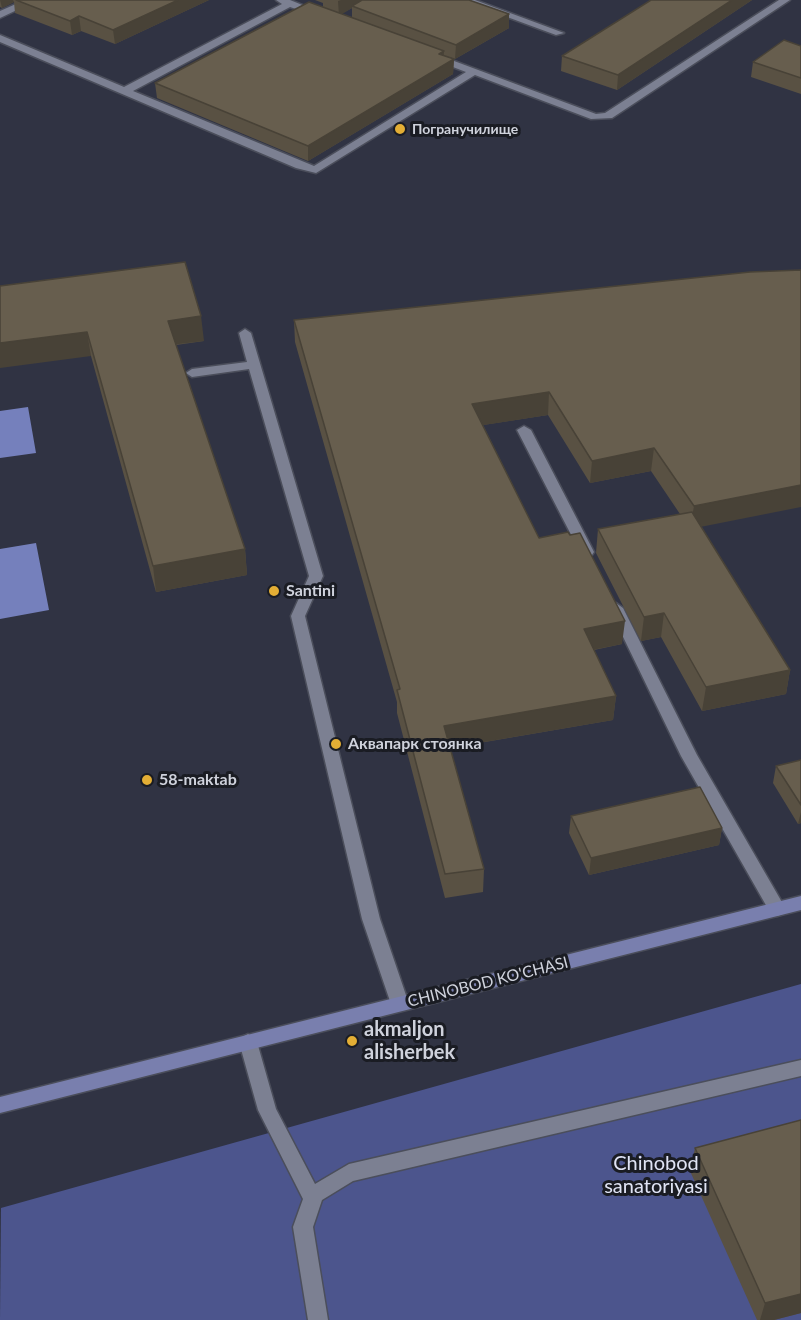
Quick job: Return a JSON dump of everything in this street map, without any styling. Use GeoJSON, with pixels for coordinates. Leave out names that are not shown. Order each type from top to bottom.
{"type":"FeatureCollection","features":[{"type":"Feature","properties":{"kind":"main road","name":"CHINOBOD KO'CHASI"},"geometry":{"type":"LineString","coordinates":[[0,1105],[801,903]]}},
{"type":"Feature","properties":{"kind":"lane"},"geometry":{"type":"LineString","coordinates":[[0,15],[33,0]]}},
{"type":"Feature","properties":{"kind":"lane"},"geometry":{"type":"LineString","coordinates":[[466,0],[559,33]]}},
{"type":"Feature","properties":{"kind":"lane"},"geometry":{"type":"LineString","coordinates":[[428,55],[595,117],[608,116],[785,0]]}},
{"type":"Feature","properties":{"kind":"lane"},"geometry":{"type":"LineString","coordinates":[[125,91],[285,2],[329,18]]}},
{"type":"Feature","properties":{"kind":"lane"},"geometry":{"type":"LineString","coordinates":[[0,38],[300,166],[316,170],[473,72]]}},
{"type":"Feature","properties":{"kind":"lane"},"geometry":{"type":"LineString","coordinates":[[245,333],[316,576],[298,616],[371,919],[400,1004]]}},
{"type":"Feature","properties":{"kind":"lane"},"geometry":{"type":"LineString","coordinates":[[192,373],[254,365]]}},
{"type":"Feature","properties":{"kind":"lane"},"geometry":{"type":"LineString","coordinates":[[524,430],[594,565]]}},
{"type":"Feature","properties":{"kind":"lane"},"geometry":{"type":"LineString","coordinates":[[610,597],[689,756],[777,909]]}},
{"type":"Feature","properties":{"kind":"lane"},"geometry":{"type":"LineString","coordinates":[[248,1042],[267,1110],[313,1199]]}},
{"type":"Feature","properties":{"kind":"lane"},"geometry":{"type":"LineString","coordinates":[[318,1320],[303,1227],[315,1196],[349,1173],[801,1068]]}},
{"type":"Feature","properties":{"kind":"green space","name":"Chinobod sanatoriyasi"},"geometry":{"type":"Polygon","coordinates":[[[801,984],[801,1320],[0,1320],[1,1208],[801,984]]]}},
{"type":"Feature","properties":{"kind":"shaded area"},"geometry":{"type":"Polygon","coordinates":[[[28,407],[36,453],[0,458],[0,411],[28,407]]]}},
{"type":"Feature","properties":{"kind":"shaded area"},"geometry":{"type":"Polygon","coordinates":[[[36,543],[49,610],[0,619],[0,549],[36,543]]]}},
{"type":"Feature","properties":{"kind":"building"},"geometry":{"type":"Polygon","coordinates":[[[16,0],[178,0],[113,30],[79,16],[70,21],[16,0]]]}},
{"type":"Feature","properties":{"kind":"building"},"geometry":{"type":"Polygon","coordinates":[[[362,0],[469,0],[509,14],[456,45],[352,6],[362,0]]]}},
{"type":"Feature","properties":{"kind":"building"},"geometry":{"type":"Polygon","coordinates":[[[651,0],[732,0],[618,75],[562,56],[651,0]]]}},
{"type":"Feature","properties":{"kind":"building"},"geometry":{"type":"Polygon","coordinates":[[[309,2],[444,51],[439,54],[454,59],[308,146],[155,83],[309,2]]]}},
{"type":"Feature","properties":{"kind":"building"},"geometry":{"type":"Polygon","coordinates":[[[784,40],[801,46],[801,78],[753,62],[784,40]]]}},
{"type":"Feature","properties":{"kind":"building"},"geometry":{"type":"Polygon","coordinates":[[[185,262],[201,316],[168,321],[245,549],[153,566],[87,332],[0,343],[0,286],[185,262]]]}},
{"type":"Feature","properties":{"kind":"building"},"geometry":{"type":"Polygon","coordinates":[[[801,270],[801,485],[694,506],[654,448],[592,461],[549,392],[472,404],[539,538],[568,532],[570,535],[580,533],[625,621],[584,629],[616,696],[444,726],[484,869],[445,874],[397,690],[400,689],[294,320],[750,272],[801,270]]]}},
{"type":"Feature","properties":{"kind":"building"},"geometry":{"type":"Polygon","coordinates":[[[692,512],[790,670],[706,687],[664,613],[644,617],[598,529],[692,512]]]}},
{"type":"Feature","properties":{"kind":"building"},"geometry":{"type":"Polygon","coordinates":[[[801,760],[801,805],[776,766],[801,760]]]}},
{"type":"Feature","properties":{"kind":"building"},"geometry":{"type":"Polygon","coordinates":[[[700,787],[722,828],[591,858],[571,816],[700,787]]]}},
{"type":"Feature","properties":{"kind":"building"},"geometry":{"type":"Polygon","coordinates":[[[801,1120],[801,1294],[765,1303],[695,1148],[801,1120]]]}},
{"type":"Feature","properties":{"kind":"place","name":"Погранучилище"},"geometry":{"type":"Point","coordinates":[400,129]}},
{"type":"Feature","properties":{"kind":"place","name":"Santini"},"geometry":{"type":"Point","coordinates":[274,591]}},
{"type":"Feature","properties":{"kind":"place","name":"Аквапарк стоянка"},"geometry":{"type":"Point","coordinates":[336,744]}},
{"type":"Feature","properties":{"kind":"place","name":"58-maktab"},"geometry":{"type":"Point","coordinates":[147,780]}},
{"type":"Feature","properties":{"kind":"place","name":"akmaljon alisherbek"},"geometry":{"type":"Point","coordinates":[352,1041]}}]}
